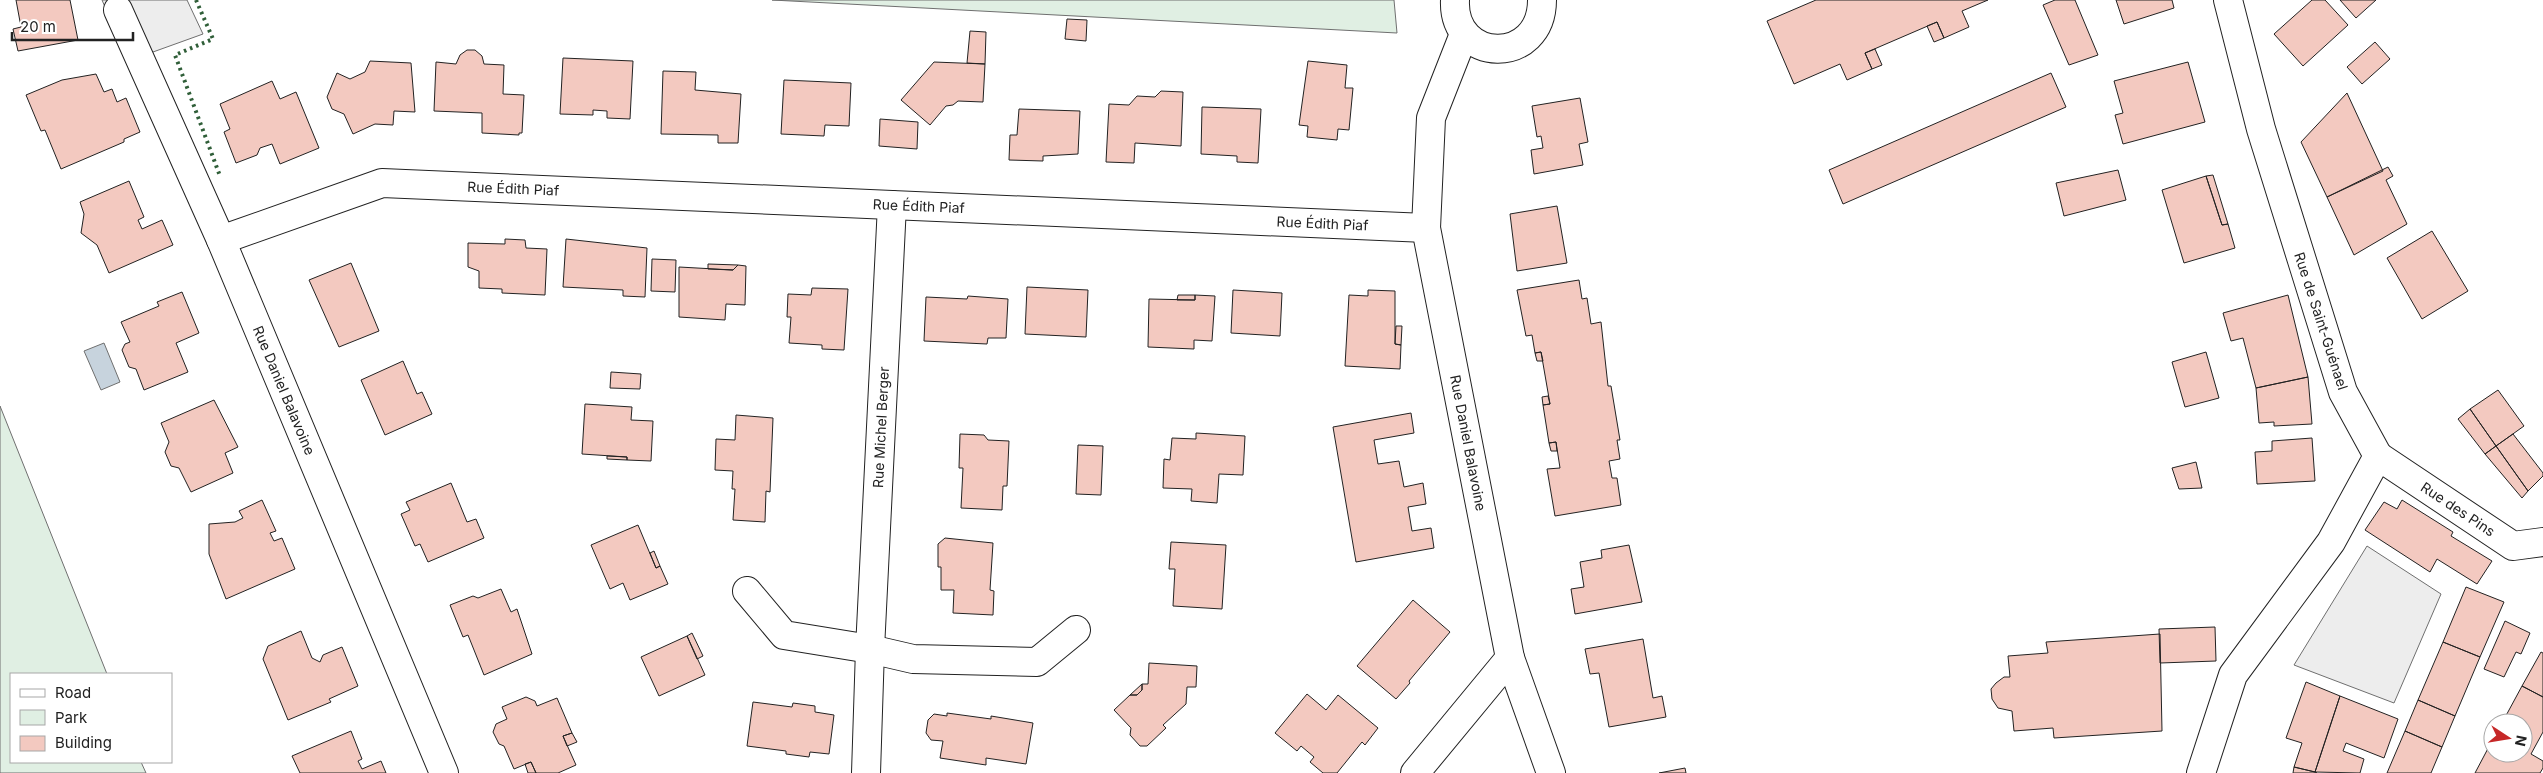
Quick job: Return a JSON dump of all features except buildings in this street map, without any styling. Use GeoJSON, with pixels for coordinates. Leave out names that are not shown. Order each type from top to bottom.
{"type":"FeatureCollection","features":[{"type":"Feature","properties":{"kind":"street"},"geometry":{"type":"LineString","coordinates":[[1455,0],[1454,10],[1464,34],[1475,43],[1488,49],[1502,50],[1516,46],[1528,39],[1542,15],[1542,0],[1550,0]]}},
{"type":"Feature","properties":{"kind":"street","name":"Rue de Saint-Guénael"},"geometry":{"type":"LineString","coordinates":[[2228,0],[2261,129],[2343,392],[2378,456]]}},
{"type":"Feature","properties":{"kind":"street","name":"Rue Daniel Balavoine"},"geometry":{"type":"LineString","coordinates":[[118,10],[220,240],[444,773]]}},
{"type":"Feature","properties":{"kind":"street"},"geometry":{"type":"LineString","coordinates":[[1426,228],[1431,118],[1464,34]]}},
{"type":"Feature","properties":{"kind":"street","name":"Rue Édith Piaf"},"geometry":{"type":"LineString","coordinates":[[220,240],[382,183],[1426,228]]}},
{"type":"Feature","properties":{"kind":"street","name":"Rue Michel Berger"},"geometry":{"type":"LineString","coordinates":[[866,773],[870,649],[892,205]]}},
{"type":"Feature","properties":{"kind":"street","name":"Rue Daniel Balavoine"},"geometry":{"type":"LineString","coordinates":[[1426,228],[1510,658],[1551,773]]}},
{"type":"Feature","properties":{"kind":"street"},"geometry":{"type":"LineString","coordinates":[[2201,773],[2233,675],[2332,542],[2378,456]]}},
{"type":"Feature","properties":{"kind":"street","name":"Rue des Pins"},"geometry":{"type":"LineString","coordinates":[[2378,456],[2513,546],[2543,542]]}},
{"type":"Feature","properties":{"kind":"street"},"geometry":{"type":"LineString","coordinates":[[747,591],[784,635],[870,649],[913,659],[1037,662],[1076,630]]}},
{"type":"Feature","properties":{"kind":"street"},"geometry":{"type":"LineString","coordinates":[[1415,773],[1510,658]]}},
{"type":"Feature","properties":{"kind":"green space"},"geometry":{"type":"Polygon","coordinates":[[[772,0],[1394,0],[1397,33],[772,0]]]}},
{"type":"Feature","properties":{"kind":"green space"},"geometry":{"type":"Polygon","coordinates":[[[0,406],[107,673],[10,673],[10,763],[141,763],[146,773],[0,773],[0,406]]]}},
{"type":"Feature","properties":{"kind":"shaded area"},"geometry":{"type":"Polygon","coordinates":[[[102,0],[187,0],[203,34],[128,61],[102,0]]]}},
{"type":"Feature","properties":{"kind":"shaded area"},"geometry":{"type":"Polygon","coordinates":[[[104,343],[120,382],[101,390],[84,351],[104,343]]]}},
{"type":"Feature","properties":{"kind":"shaded area"},"geometry":{"type":"Polygon","coordinates":[[[2367,546],[2441,594],[2394,703],[2294,665],[2367,546]]]}},
{"type":"Feature","properties":{"kind":"hedge"},"geometry":{"type":"LineString","coordinates":[[196,0],[213,39],[175,55],[220,176]]}}]}
